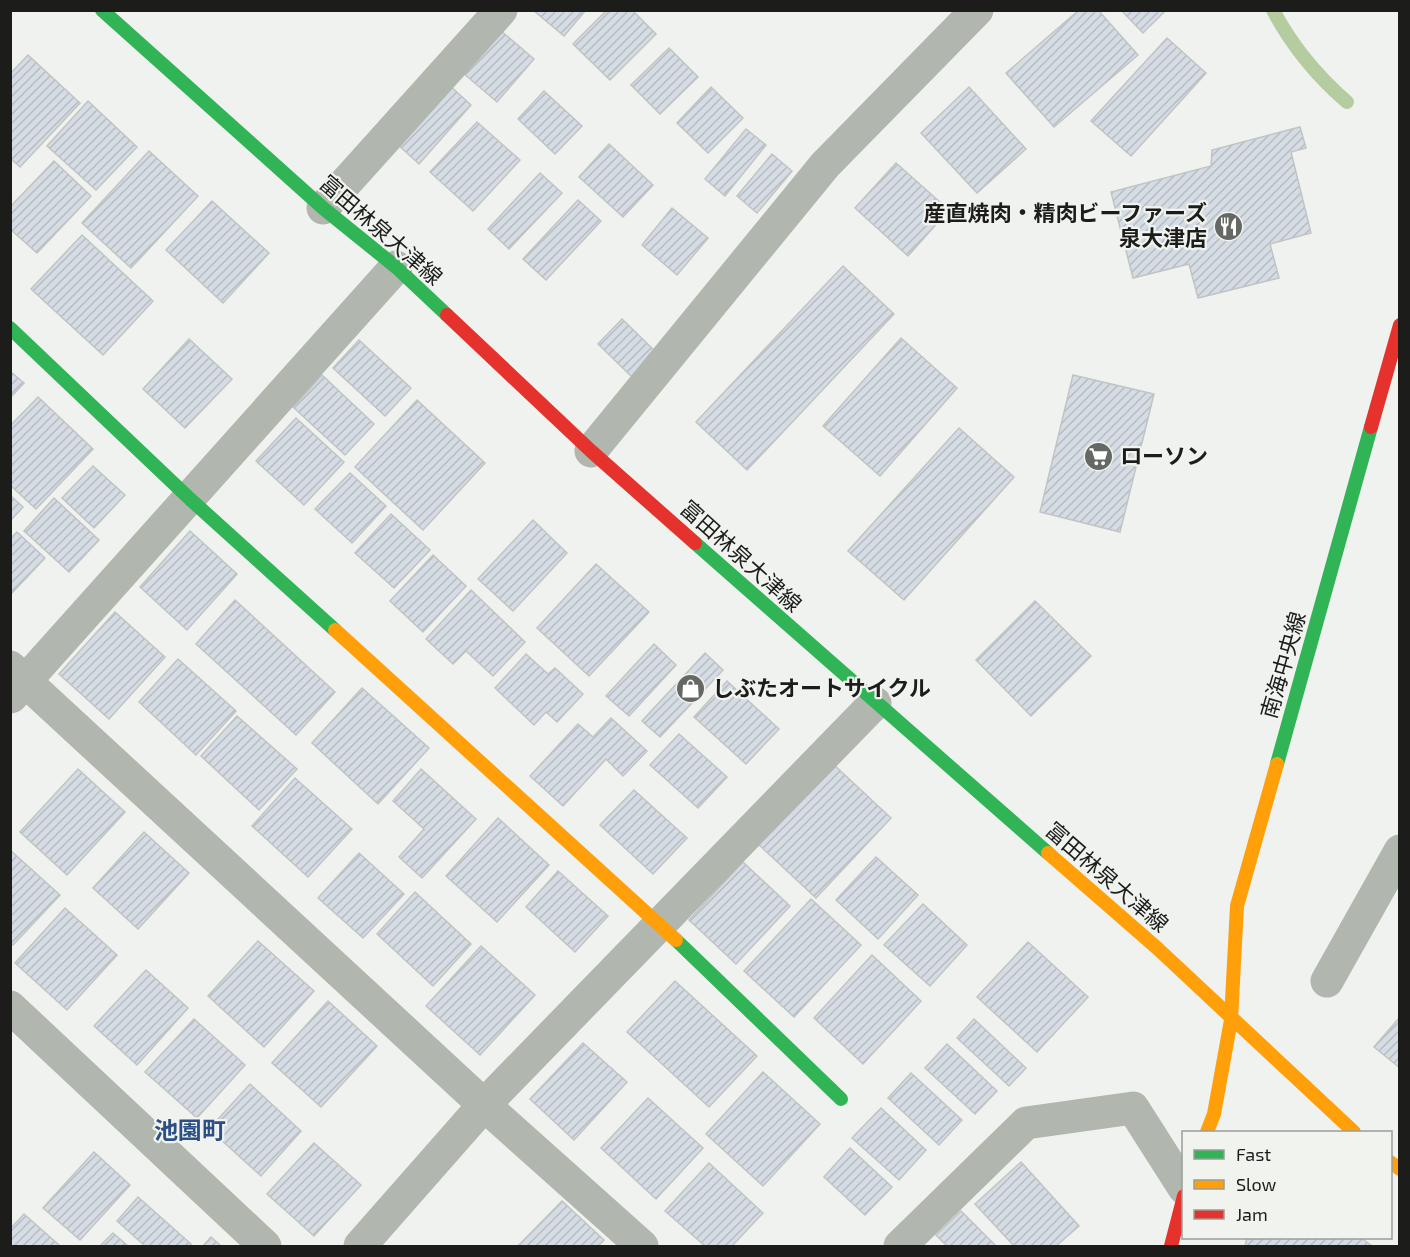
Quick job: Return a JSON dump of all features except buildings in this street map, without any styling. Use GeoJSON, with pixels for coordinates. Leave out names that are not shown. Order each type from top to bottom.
{"type":"FeatureCollection","features":[{"type":"Feature","properties":{"kind":"street","name":"富田林泉大津線"},"geometry":{"type":"LineString","coordinates":[[102,10],[322,208],[396,267],[591,451],[875,703],[1157,948],[1231,1020],[1353,1131]]}},
{"type":"Feature","properties":{"kind":"street"},"geometry":{"type":"LineString","coordinates":[[322,208],[501,10]]}},
{"type":"Feature","properties":{"kind":"street"},"geometry":{"type":"LineString","coordinates":[[591,451],[825,165],[977,10]]}},
{"type":"Feature","properties":{"kind":"street"},"geometry":{"type":"LineString","coordinates":[[396,267],[190,499],[15,681],[642,1246]]}},
{"type":"Feature","properties":{"kind":"street","name":"南海中央線"},"geometry":{"type":"LineString","coordinates":[[1207,1131],[1214,1114],[1231,1020],[1237,906],[1400,325]]}},
{"type":"Feature","properties":{"kind":"street"},"geometry":{"type":"LineString","coordinates":[[10,328],[190,499],[660,924],[841,1100]]}},
{"type":"Feature","properties":{"kind":"street"},"geometry":{"type":"LineString","coordinates":[[360,1246],[484,1105],[875,703]]}},
{"type":"Feature","properties":{"kind":"street"},"geometry":{"type":"LineString","coordinates":[[1327,981],[1400,850]]}},
{"type":"Feature","properties":{"kind":"street"},"geometry":{"type":"LineString","coordinates":[[10,1007],[265,1246]]}},
{"type":"Feature","properties":{"kind":"street"},"geometry":{"type":"LineString","coordinates":[[900,1246],[1026,1123],[1133,1108],[1182,1185]]}},
{"type":"Feature","properties":{"kind":"street"},"geometry":{"type":"LineString","coordinates":[[1171,1246],[1182,1204]]}},
{"type":"Feature","properties":{"kind":"waterway"},"geometry":{"type":"LineString","coordinates":[[1273,10],[1288,36],[1306,60],[1347,102]]}},
{"type":"Feature","properties":{"kind":"traffic: fast"},"geometry":{"type":"LineString","coordinates":[[102,10],[323,208],[396,267],[447,315]]}},
{"type":"Feature","properties":{"kind":"traffic: fast"},"geometry":{"type":"LineString","coordinates":[[10,328],[190,499],[335,630]]}},
{"type":"Feature","properties":{"kind":"traffic: fast"},"geometry":{"type":"LineString","coordinates":[[1277,764],[1371,427]]}},
{"type":"Feature","properties":{"kind":"traffic: fast"},"geometry":{"type":"LineString","coordinates":[[695,543],[1048,853]]}},
{"type":"Feature","properties":{"kind":"traffic: fast"},"geometry":{"type":"LineString","coordinates":[[676,940],[841,1099]]}},
{"type":"Feature","properties":{"kind":"traffic: slow"},"geometry":{"type":"LineString","coordinates":[[335,630],[676,940]]}},
{"type":"Feature","properties":{"kind":"traffic: slow"},"geometry":{"type":"LineString","coordinates":[[1207,1131],[1214,1114],[1231,1020],[1237,906],[1277,764]]}},
{"type":"Feature","properties":{"kind":"traffic: slow"},"geometry":{"type":"LineString","coordinates":[[1048,853],[1157,948],[1353,1131]]}},
{"type":"Feature","properties":{"kind":"traffic: slow"},"geometry":{"type":"LineString","coordinates":[[1392,1163],[1400,1169]]}},
{"type":"Feature","properties":{"kind":"traffic: jam"},"geometry":{"type":"LineString","coordinates":[[447,315],[591,451],[695,543]]}},
{"type":"Feature","properties":{"kind":"traffic: jam"},"geometry":{"type":"LineString","coordinates":[[1371,427],[1400,325]]}},
{"type":"Feature","properties":{"kind":"traffic: jam"},"geometry":{"type":"LineString","coordinates":[[1171,1246],[1182,1204]]}},
{"type":"Feature","properties":{"kind":"place","name":"産直焼肉・精肉ビーファーズ 泉大津店"},"geometry":{"type":"Point","coordinates":[1228,226]}},
{"type":"Feature","properties":{"kind":"place","name":"ローソン"},"geometry":{"type":"Point","coordinates":[1099,456]}},
{"type":"Feature","properties":{"kind":"place","name":"しぶたオートサイクル"},"geometry":{"type":"Point","coordinates":[691,688]}},
{"type":"Feature","properties":{"kind":"district","name":"池園町"},"geometry":{"type":"Point","coordinates":[190,1131]}}]}
